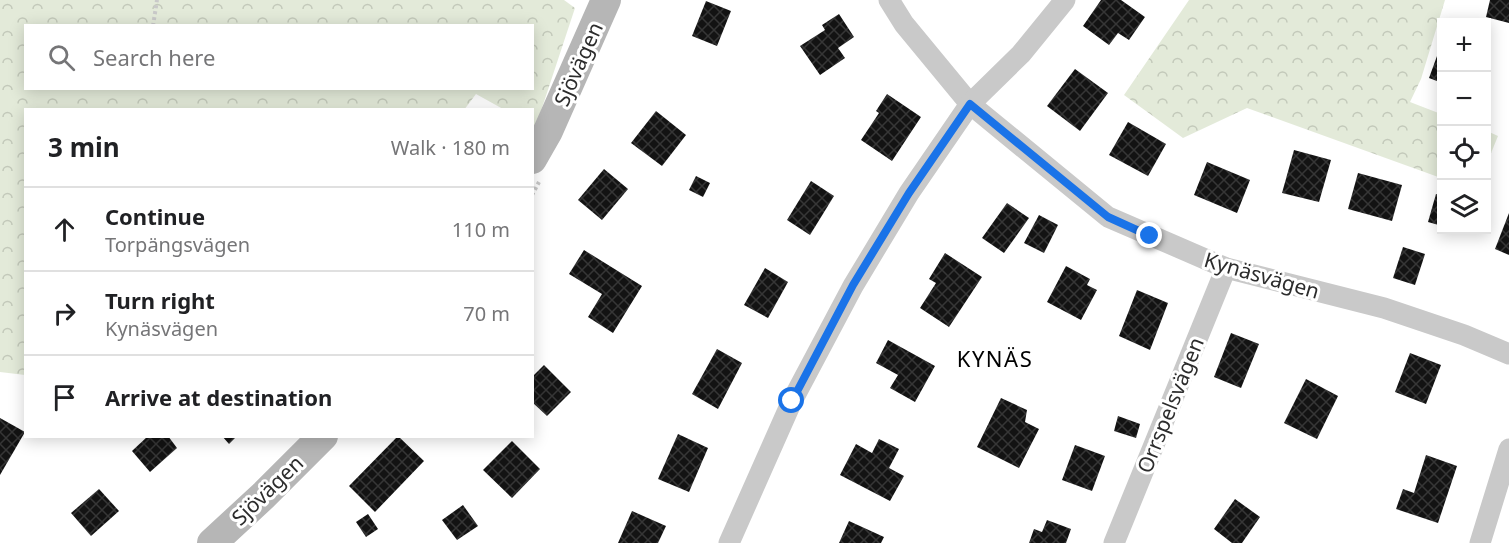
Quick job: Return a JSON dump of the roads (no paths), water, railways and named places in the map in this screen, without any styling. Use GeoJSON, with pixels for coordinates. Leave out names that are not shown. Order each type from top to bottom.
{"type":"FeatureCollection","features":[{"type":"Feature","properties":{"kind":"street","name":"Sjövägen"},"geometry":{"type":"LineString","coordinates":[[534,156],[548,131],[606,0]]}},
{"type":"Feature","properties":{"kind":"street","name":"Kynäsvägen"},"geometry":{"type":"LineString","coordinates":[[889,0],[904,24],[970,104],[1108,217],[1226,268],[1384,308],[1464,335],[1509,354]]}},
{"type":"Feature","properties":{"kind":"street"},"geometry":{"type":"LineString","coordinates":[[729,543],[792,401],[853,285],[909,193],[970,104],[1021,54],[1065,0]]}},
{"type":"Feature","properties":{"kind":"street","name":"Orrspelsvägen"},"geometry":{"type":"LineString","coordinates":[[1114,543],[1226,268]]}},
{"type":"Feature","properties":{"kind":"street","name":"Sjövägen"},"geometry":{"type":"LineString","coordinates":[[212,543],[321,438]]}},
{"type":"Feature","properties":{"kind":"street"},"geometry":{"type":"LineString","coordinates":[[1480,543],[1509,449]]}},
{"type":"Feature","properties":{"kind":"district","name":"KYNÄS"},"geometry":{"type":"Point","coordinates":[995,358]}}]}
